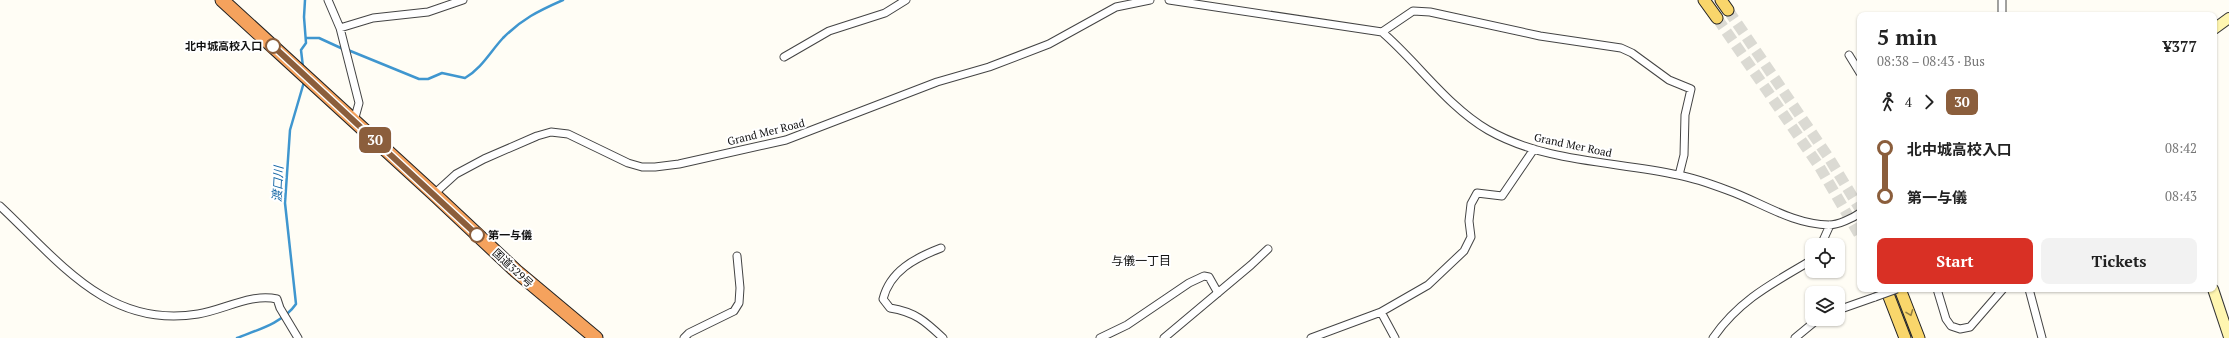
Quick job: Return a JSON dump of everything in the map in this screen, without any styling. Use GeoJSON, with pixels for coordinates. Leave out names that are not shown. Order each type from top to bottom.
{"type":"FeatureCollection","features":[{"type":"Feature","properties":{"kind":"highway","name":"国道329号"},"geometry":{"type":"LineString","coordinates":[[229,3],[516,271],[596,338]]}},
{"type":"Feature","properties":{"kind":"main road"},"geometry":{"type":"LineString","coordinates":[[1704,0],[1717,18]]}},
{"type":"Feature","properties":{"kind":"main road"},"geometry":{"type":"LineString","coordinates":[[1721,0],[1728,10]]}},
{"type":"Feature","properties":{"kind":"main road"},"geometry":{"type":"LineString","coordinates":[[2217,27],[2229,18]]}},
{"type":"Feature","properties":{"kind":"main road"},"geometry":{"type":"LineString","coordinates":[[1887,292],[1905,338]]}},
{"type":"Feature","properties":{"kind":"main road"},"geometry":{"type":"LineString","coordinates":[[1901,292],[1919,338]]}},
{"type":"Feature","properties":{"kind":"main road"},"geometry":{"type":"LineString","coordinates":[[2215,292],[2229,336]]}},
{"type":"Feature","properties":{"kind":"street"},"geometry":{"type":"LineString","coordinates":[[328,0],[340,28],[359,103],[354,121]]}},
{"type":"Feature","properties":{"kind":"street"},"geometry":{"type":"LineString","coordinates":[[340,28],[373,18],[428,12],[463,0]]}},
{"type":"Feature","properties":{"kind":"street"},"geometry":{"type":"LineString","coordinates":[[784,57],[829,31],[879,15],[906,0]]}},
{"type":"Feature","properties":{"kind":"street","name":"Grand Mer Road"},"geometry":{"type":"LineString","coordinates":[[434,194],[456,174],[484,158],[537,136],[551,132],[568,134],[628,163],[648,167],[679,164],[786,140],[937,82],[989,67],[1048,44],[1116,7],[1150,0]]}},
{"type":"Feature","properties":{"kind":"street"},"geometry":{"type":"LineString","coordinates":[[1170,0],[1382,32],[1414,11],[1430,12],[1540,36],[1620,48],[1632,53],[1668,80],[1691,89],[1685,115],[1684,155],[1679,175]]}},
{"type":"Feature","properties":{"kind":"street"},"geometry":{"type":"LineString","coordinates":[[2002,0],[2002,12]]}},
{"type":"Feature","properties":{"kind":"street","name":"Grand Mer Road"},"geometry":{"type":"LineString","coordinates":[[1382,32],[1460,108],[1488,130],[1534,149],[1597,162],[1679,175],[1729,190],[1787,217],[1830,225]]}},
{"type":"Feature","properties":{"kind":"street"},"geometry":{"type":"LineString","coordinates":[[1849,55],[1857,69]]}},
{"type":"Feature","properties":{"kind":"street"},"geometry":{"type":"LineString","coordinates":[[1311,338],[1382,312],[1428,285],[1464,251],[1471,237],[1469,221],[1471,204],[1476,193],[1482,192],[1502,196],[1534,149]]}},
{"type":"Feature","properties":{"kind":"street"},"geometry":{"type":"LineString","coordinates":[[0,206],[87,287],[104,299],[124,308],[173,317],[198,314],[264,296],[277,299],[280,308],[298,338]]}},
{"type":"Feature","properties":{"kind":"street"},"geometry":{"type":"LineString","coordinates":[[1824,238],[1830,225],[1857,214]]}},
{"type":"Feature","properties":{"kind":"street"},"geometry":{"type":"LineString","coordinates":[[941,248],[921,256],[895,275],[885,291],[883,299],[890,308],[907,311],[922,319],[943,338]]}},
{"type":"Feature","properties":{"kind":"street"},"geometry":{"type":"LineString","coordinates":[[1164,338],[1268,249]]}},
{"type":"Feature","properties":{"kind":"street"},"geometry":{"type":"LineString","coordinates":[[684,338],[689,332],[734,311],[739,303],[740,288],[737,256]]}},
{"type":"Feature","properties":{"kind":"street"},"geometry":{"type":"LineString","coordinates":[[1712,338],[1725,320],[1748,299],[1805,264]]}},
{"type":"Feature","properties":{"kind":"street"},"geometry":{"type":"LineString","coordinates":[[1100,338],[1127,325],[1188,283],[1204,276],[1209,277],[1218,293]]}},
{"type":"Feature","properties":{"kind":"street"},"geometry":{"type":"LineString","coordinates":[[1845,308],[1889,292]]}},
{"type":"Feature","properties":{"kind":"street"},"geometry":{"type":"LineString","coordinates":[[1938,292],[1946,319],[1951,326],[1960,329],[1970,327],[2000,292]]}},
{"type":"Feature","properties":{"kind":"street"},"geometry":{"type":"LineString","coordinates":[[2029,292],[2042,338]]}},
{"type":"Feature","properties":{"kind":"street"},"geometry":{"type":"LineString","coordinates":[[1382,312],[1395,338]]}},
{"type":"Feature","properties":{"kind":"street"},"geometry":{"type":"LineString","coordinates":[[1795,338],[1810,326]]}},
{"type":"Feature","properties":{"kind":"waterway","name":"渡口川"},"geometry":{"type":"LineString","coordinates":[[303,67],[301,50],[306,43],[304,17],[305,0]]}},
{"type":"Feature","properties":{"kind":"waterway"},"geometry":{"type":"LineString","coordinates":[[348,50],[419,79],[428,79],[442,73],[465,78],[476,70],[503,38],[517,26],[538,12],[563,0]]}},
{"type":"Feature","properties":{"kind":"waterway"},"geometry":{"type":"LineString","coordinates":[[306,38],[319,38],[343,49]]}},
{"type":"Feature","properties":{"kind":"waterway","name":"渡口川"},"geometry":{"type":"LineString","coordinates":[[237,338],[277,321],[291,311],[296,304],[285,203],[290,130],[304,82]]}},
{"type":"Feature","properties":{"kind":"tunnel"},"geometry":{"type":"LineString","coordinates":[[1728,10],[1829,158],[1857,204]]}},
{"type":"Feature","properties":{"kind":"tunnel"},"geometry":{"type":"LineString","coordinates":[[1717,18],[1819,166],[1857,231]]}},
{"type":"Feature","properties":{"kind":"bus line","name":"30"},"geometry":{"type":"LineString","coordinates":[[273,46],[477,235]]}},
{"type":"Feature","properties":{"kind":"place","name":"北中城高校入口"},"geometry":{"type":"Point","coordinates":[273,46]}},
{"type":"Feature","properties":{"kind":"place","name":"第一与儀"},"geometry":{"type":"Point","coordinates":[477,235]}},
{"type":"Feature","properties":{"kind":"district","name":"与儀一丁目"},"geometry":{"type":"Point","coordinates":[1141,261]}}]}
